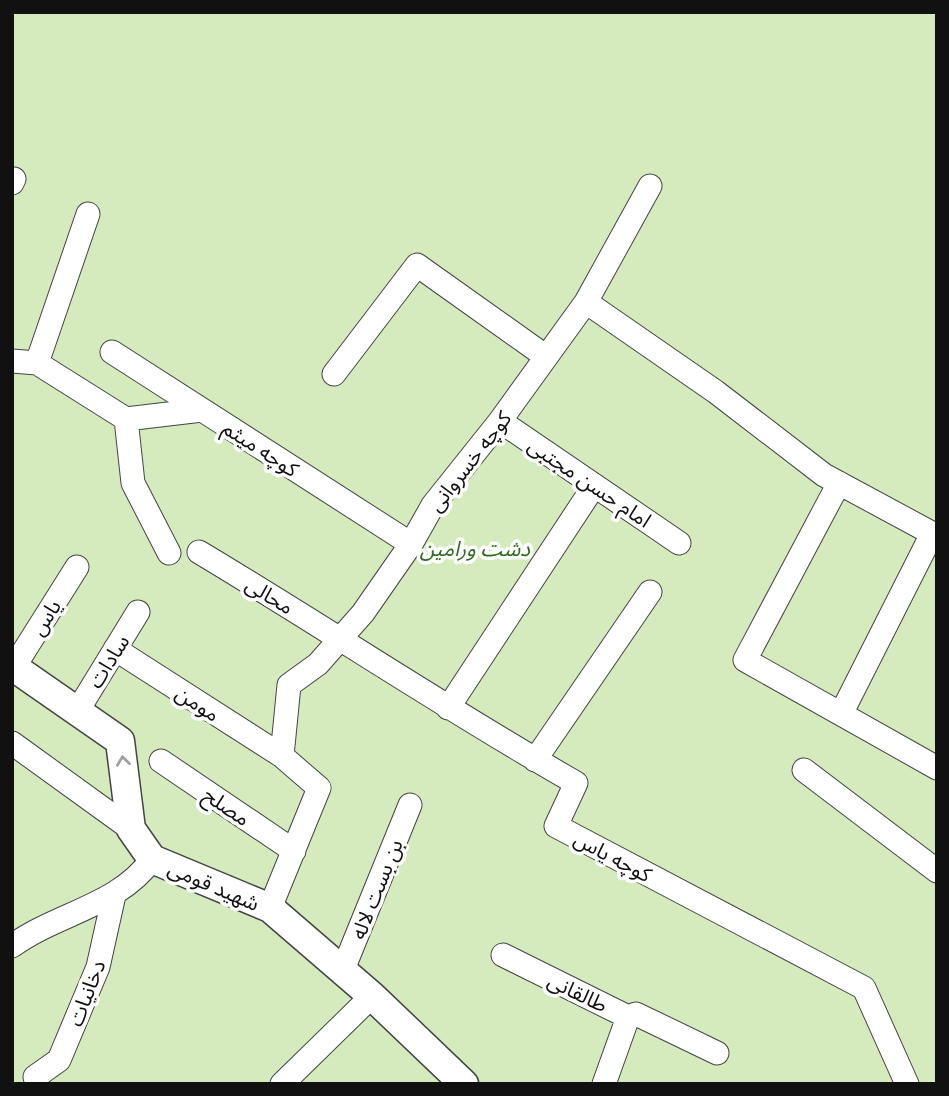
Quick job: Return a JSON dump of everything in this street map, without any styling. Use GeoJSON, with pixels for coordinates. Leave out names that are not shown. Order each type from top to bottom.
{"type":"FeatureCollection","features":[{"type":"Feature","properties":{"kind":"street","name":"کوچه خسروانی"},"geometry":{"type":"LineString","coordinates":[[282,755],[289,685],[318,664],[363,613],[411,544],[433,505],[500,421],[586,302],[650,186]]}},
{"type":"Feature","properties":{"kind":"street"},"geometry":{"type":"LineString","coordinates":[[37,363],[88,214]]}},
{"type":"Feature","properties":{"kind":"street"},"geometry":{"type":"LineString","coordinates":[[334,374],[417,265],[545,356]]}},
{"type":"Feature","properties":{"kind":"street"},"geometry":{"type":"LineString","coordinates":[[586,302],[839,483],[934,535],[841,715]]}},
{"type":"Feature","properties":{"kind":"street","name":"کوچه میثم"},"geometry":{"type":"LineString","coordinates":[[111,352],[411,544]]}},
{"type":"Feature","properties":{"kind":"street"},"geometry":{"type":"LineString","coordinates":[[12,361],[37,363],[126,419],[202,410]]}},
{"type":"Feature","properties":{"kind":"street"},"geometry":{"type":"LineString","coordinates":[[126,419],[133,484],[169,553]]}},
{"type":"Feature","properties":{"kind":"street","name":"امام حسن مجتبی"},"geometry":{"type":"LineString","coordinates":[[500,421],[679,543]]}},
{"type":"Feature","properties":{"kind":"street"},"geometry":{"type":"LineString","coordinates":[[839,483],[744,660],[937,768]]}},
{"type":"Feature","properties":{"kind":"street"},"geometry":{"type":"LineString","coordinates":[[448,708],[594,486]]}},
{"type":"Feature","properties":{"kind":"street","name":"محالی"},"geometry":{"type":"LineString","coordinates":[[199,552],[341,638]]}},
{"type":"Feature","properties":{"kind":"street","name":"یاس"},"geometry":{"type":"LineString","coordinates":[[13,666],[77,567]]}},
{"type":"Feature","properties":{"kind":"street"},"geometry":{"type":"LineString","coordinates":[[535,760],[650,592]]}},
{"type":"Feature","properties":{"kind":"street","name":"سادات"},"geometry":{"type":"LineString","coordinates":[[78,710],[138,612]]}},
{"type":"Feature","properties":{"kind":"street","name":"کوچه یاس"},"geometry":{"type":"LineString","coordinates":[[341,638],[448,708],[576,783],[556,827],[864,988],[907,1084]]}},
{"type":"Feature","properties":{"kind":"street","name":"مومن"},"geometry":{"type":"LineString","coordinates":[[116,649],[282,755]]}},
{"type":"Feature","properties":{"kind":"street","name":"شهید قومی"},"geometry":{"type":"LineString","coordinates":[[13,666],[120,741],[131,829],[152,859],[270,908],[372,996],[464,1084]]}},
{"type":"Feature","properties":{"kind":"street"},"geometry":{"type":"LineString","coordinates":[[12,743],[131,829]]}},
{"type":"Feature","properties":{"kind":"street"},"geometry":{"type":"LineString","coordinates":[[270,908],[319,788],[282,755]]}},
{"type":"Feature","properties":{"kind":"street","name":"مصلح"},"geometry":{"type":"LineString","coordinates":[[161,761],[293,851]]}},
{"type":"Feature","properties":{"kind":"street"},"geometry":{"type":"LineString","coordinates":[[804,770],[937,871]]}},
{"type":"Feature","properties":{"kind":"street","name":"بن بست لاله"},"geometry":{"type":"LineString","coordinates":[[342,972],[410,805]]}},
{"type":"Feature","properties":{"kind":"street"},"geometry":{"type":"LineString","coordinates":[[14,941],[35,929],[114,895],[138,879],[152,859]]}},
{"type":"Feature","properties":{"kind":"street","name":"دخانیات"},"geometry":{"type":"LineString","coordinates":[[35,1077],[59,1060],[98,967],[114,895]]}},
{"type":"Feature","properties":{"kind":"street","name":"طالقانی"},"geometry":{"type":"LineString","coordinates":[[503,955],[628,1017],[604,1084]]}},
{"type":"Feature","properties":{"kind":"street"},"geometry":{"type":"LineString","coordinates":[[282,1084],[372,996]]}},
{"type":"Feature","properties":{"kind":"street"},"geometry":{"type":"LineString","coordinates":[[628,1017],[636,1014],[717,1053]]}},
{"type":"Feature","properties":{"kind":"green space","name":"دشت ورامین"},"geometry":{"type":"Polygon","coordinates":[[[12,12],[937,12],[937,1084],[12,1084],[12,12]]]}}]}
